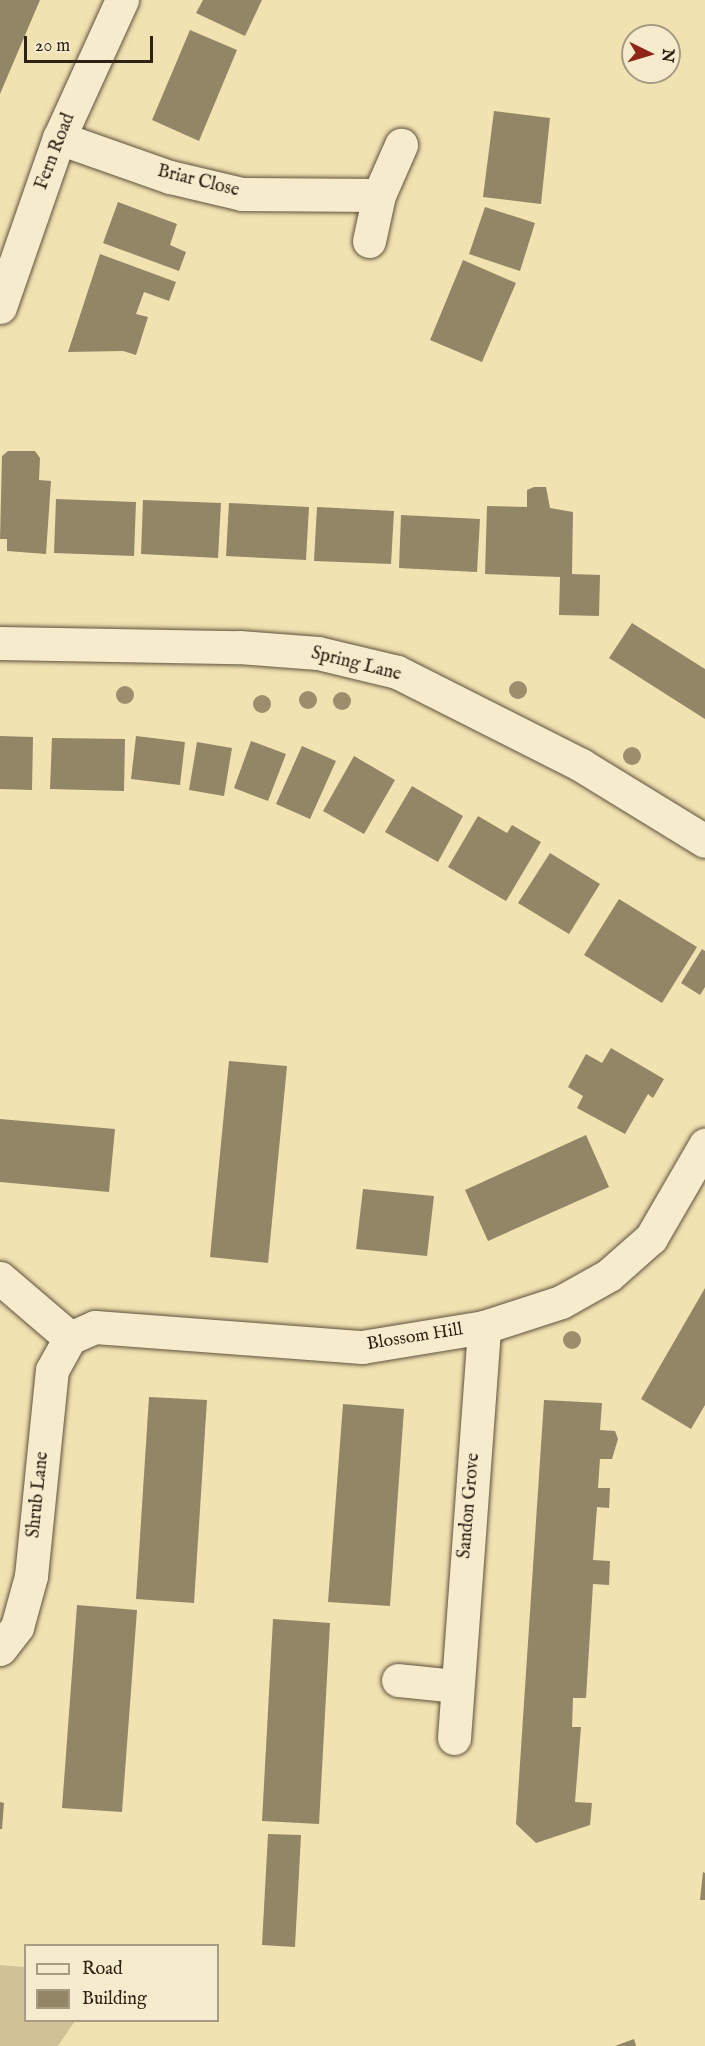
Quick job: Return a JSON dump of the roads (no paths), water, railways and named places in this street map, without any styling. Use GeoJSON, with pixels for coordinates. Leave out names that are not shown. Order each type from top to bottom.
{"type":"FeatureCollection","features":[{"type":"Feature","properties":{"kind":"street","name":"Fern Road"},"geometry":{"type":"LineString","coordinates":[[0,307],[59,138],[122,0]]}},
{"type":"Feature","properties":{"kind":"street","name":"Briar Close"},"geometry":{"type":"LineString","coordinates":[[59,138],[170,177],[242,194],[379,195]]}},
{"type":"Feature","properties":{"kind":"street"},"geometry":{"type":"LineString","coordinates":[[369,241],[379,195],[401,145]]}},
{"type":"Feature","properties":{"kind":"street","name":"Spring Lane"},"geometry":{"type":"LineString","coordinates":[[0,643],[239,647],[318,653],[397,672],[581,765],[705,841]]}},
{"type":"Feature","properties":{"kind":"street","name":"Blossom Hill"},"geometry":{"type":"LineString","coordinates":[[70,1338],[94,1327],[363,1347],[484,1327],[561,1302],[609,1275],[651,1238],[705,1145]]}},
{"type":"Feature","properties":{"kind":"street"},"geometry":{"type":"LineString","coordinates":[[0,1278],[70,1338]]}},
{"type":"Feature","properties":{"kind":"street","name":"Sandon Grove"},"geometry":{"type":"LineString","coordinates":[[454,1738],[484,1327]]}},
{"type":"Feature","properties":{"kind":"street","name":"Shrub Lane"},"geometry":{"type":"LineString","coordinates":[[0,1649],[17,1627],[31,1576],[52,1370],[70,1338]]}},
{"type":"Feature","properties":{"kind":"street"},"geometry":{"type":"LineString","coordinates":[[399,1680],[456,1686]]}}]}
